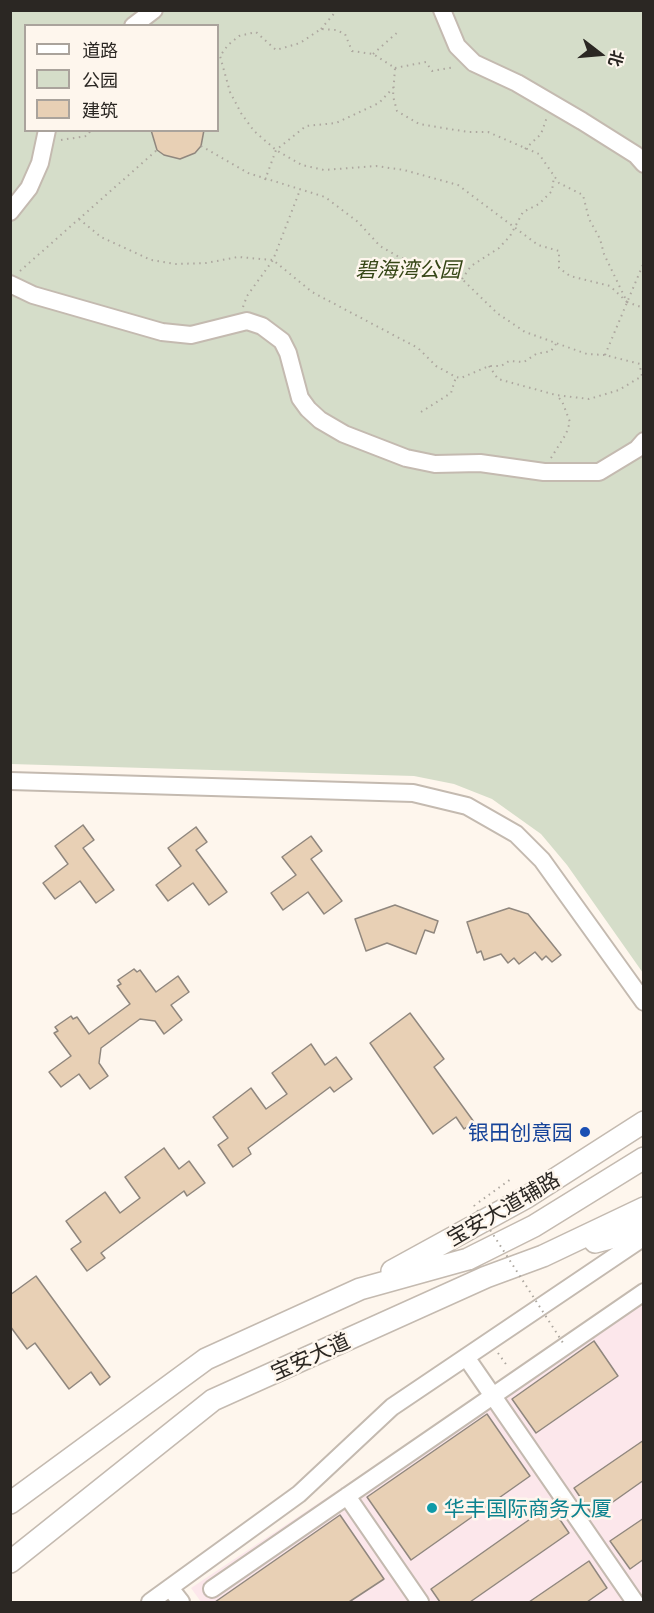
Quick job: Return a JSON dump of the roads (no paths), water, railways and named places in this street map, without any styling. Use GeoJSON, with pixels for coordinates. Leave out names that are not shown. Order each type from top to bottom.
{"type":"FeatureCollection","features":[{"type":"Feature","properties":{"kind":"main road","name":"宝安大道辅路"},"geometry":{"type":"LineString","coordinates":[[360,1289],[527,1197],[644,1122]]}},
{"type":"Feature","properties":{"kind":"main road","name":"宝安大道"},"geometry":{"type":"LineString","coordinates":[[10,1503],[206,1359],[360,1289],[468,1259],[534,1226],[644,1158]]}},
{"type":"Feature","properties":{"kind":"main road","name":"宝安大道"},"geometry":{"type":"LineString","coordinates":[[10,1562],[213,1400],[486,1277],[543,1256],[644,1208]]}},
{"type":"Feature","properties":{"kind":"main road"},"geometry":{"type":"LineString","coordinates":[[543,1256],[644,1229]]}},
{"type":"Feature","properties":{"kind":"street"},"geometry":{"type":"LineString","coordinates":[[136,24],[154,10]]}},
{"type":"Feature","properties":{"kind":"street"},"geometry":{"type":"LineString","coordinates":[[442,10],[457,46],[474,63],[538,95],[636,155],[644,164]]}},
{"type":"Feature","properties":{"kind":"street"},"geometry":{"type":"LineString","coordinates":[[10,212],[29,188],[46,136]]}},
{"type":"Feature","properties":{"kind":"street"},"geometry":{"type":"LineString","coordinates":[[15,277],[33,295],[162,332],[191,335],[247,321],[262,326],[282,341],[288,354],[300,398],[321,420],[345,434],[380,449],[435,464],[480,463],[544,472],[599,472],[644,441]]}},
{"type":"Feature","properties":{"kind":"street"},"geometry":{"type":"LineString","coordinates":[[10,781],[413,793],[467,806],[501,823],[542,860],[644,1002]]}},
{"type":"Feature","properties":{"kind":"street"},"geometry":{"type":"LineString","coordinates":[[150,1602],[299,1494],[393,1407],[644,1237]]}},
{"type":"Feature","properties":{"kind":"street"},"geometry":{"type":"LineString","coordinates":[[212,1589],[644,1292]]}},
{"type":"Feature","properties":{"kind":"street"},"geometry":{"type":"LineString","coordinates":[[466,1357],[635,1602]]}},
{"type":"Feature","properties":{"kind":"street"},"geometry":{"type":"LineString","coordinates":[[347,1496],[420,1602]]}},
{"type":"Feature","properties":{"kind":"street"},"geometry":{"type":"LineString","coordinates":[[170,1588],[181,1602]]}},
{"type":"Feature","properties":{"kind":"place","name":"银田创意园"},"geometry":{"type":"Point","coordinates":[585,1132]}},
{"type":"Feature","properties":{"kind":"place","name":"华丰国际商务大厦"},"geometry":{"type":"Point","coordinates":[432,1508]}},
{"type":"Feature","properties":{"kind":"park label","name":"碧海湾公园"},"geometry":{"type":"Point","coordinates":[408,269]}}]}
